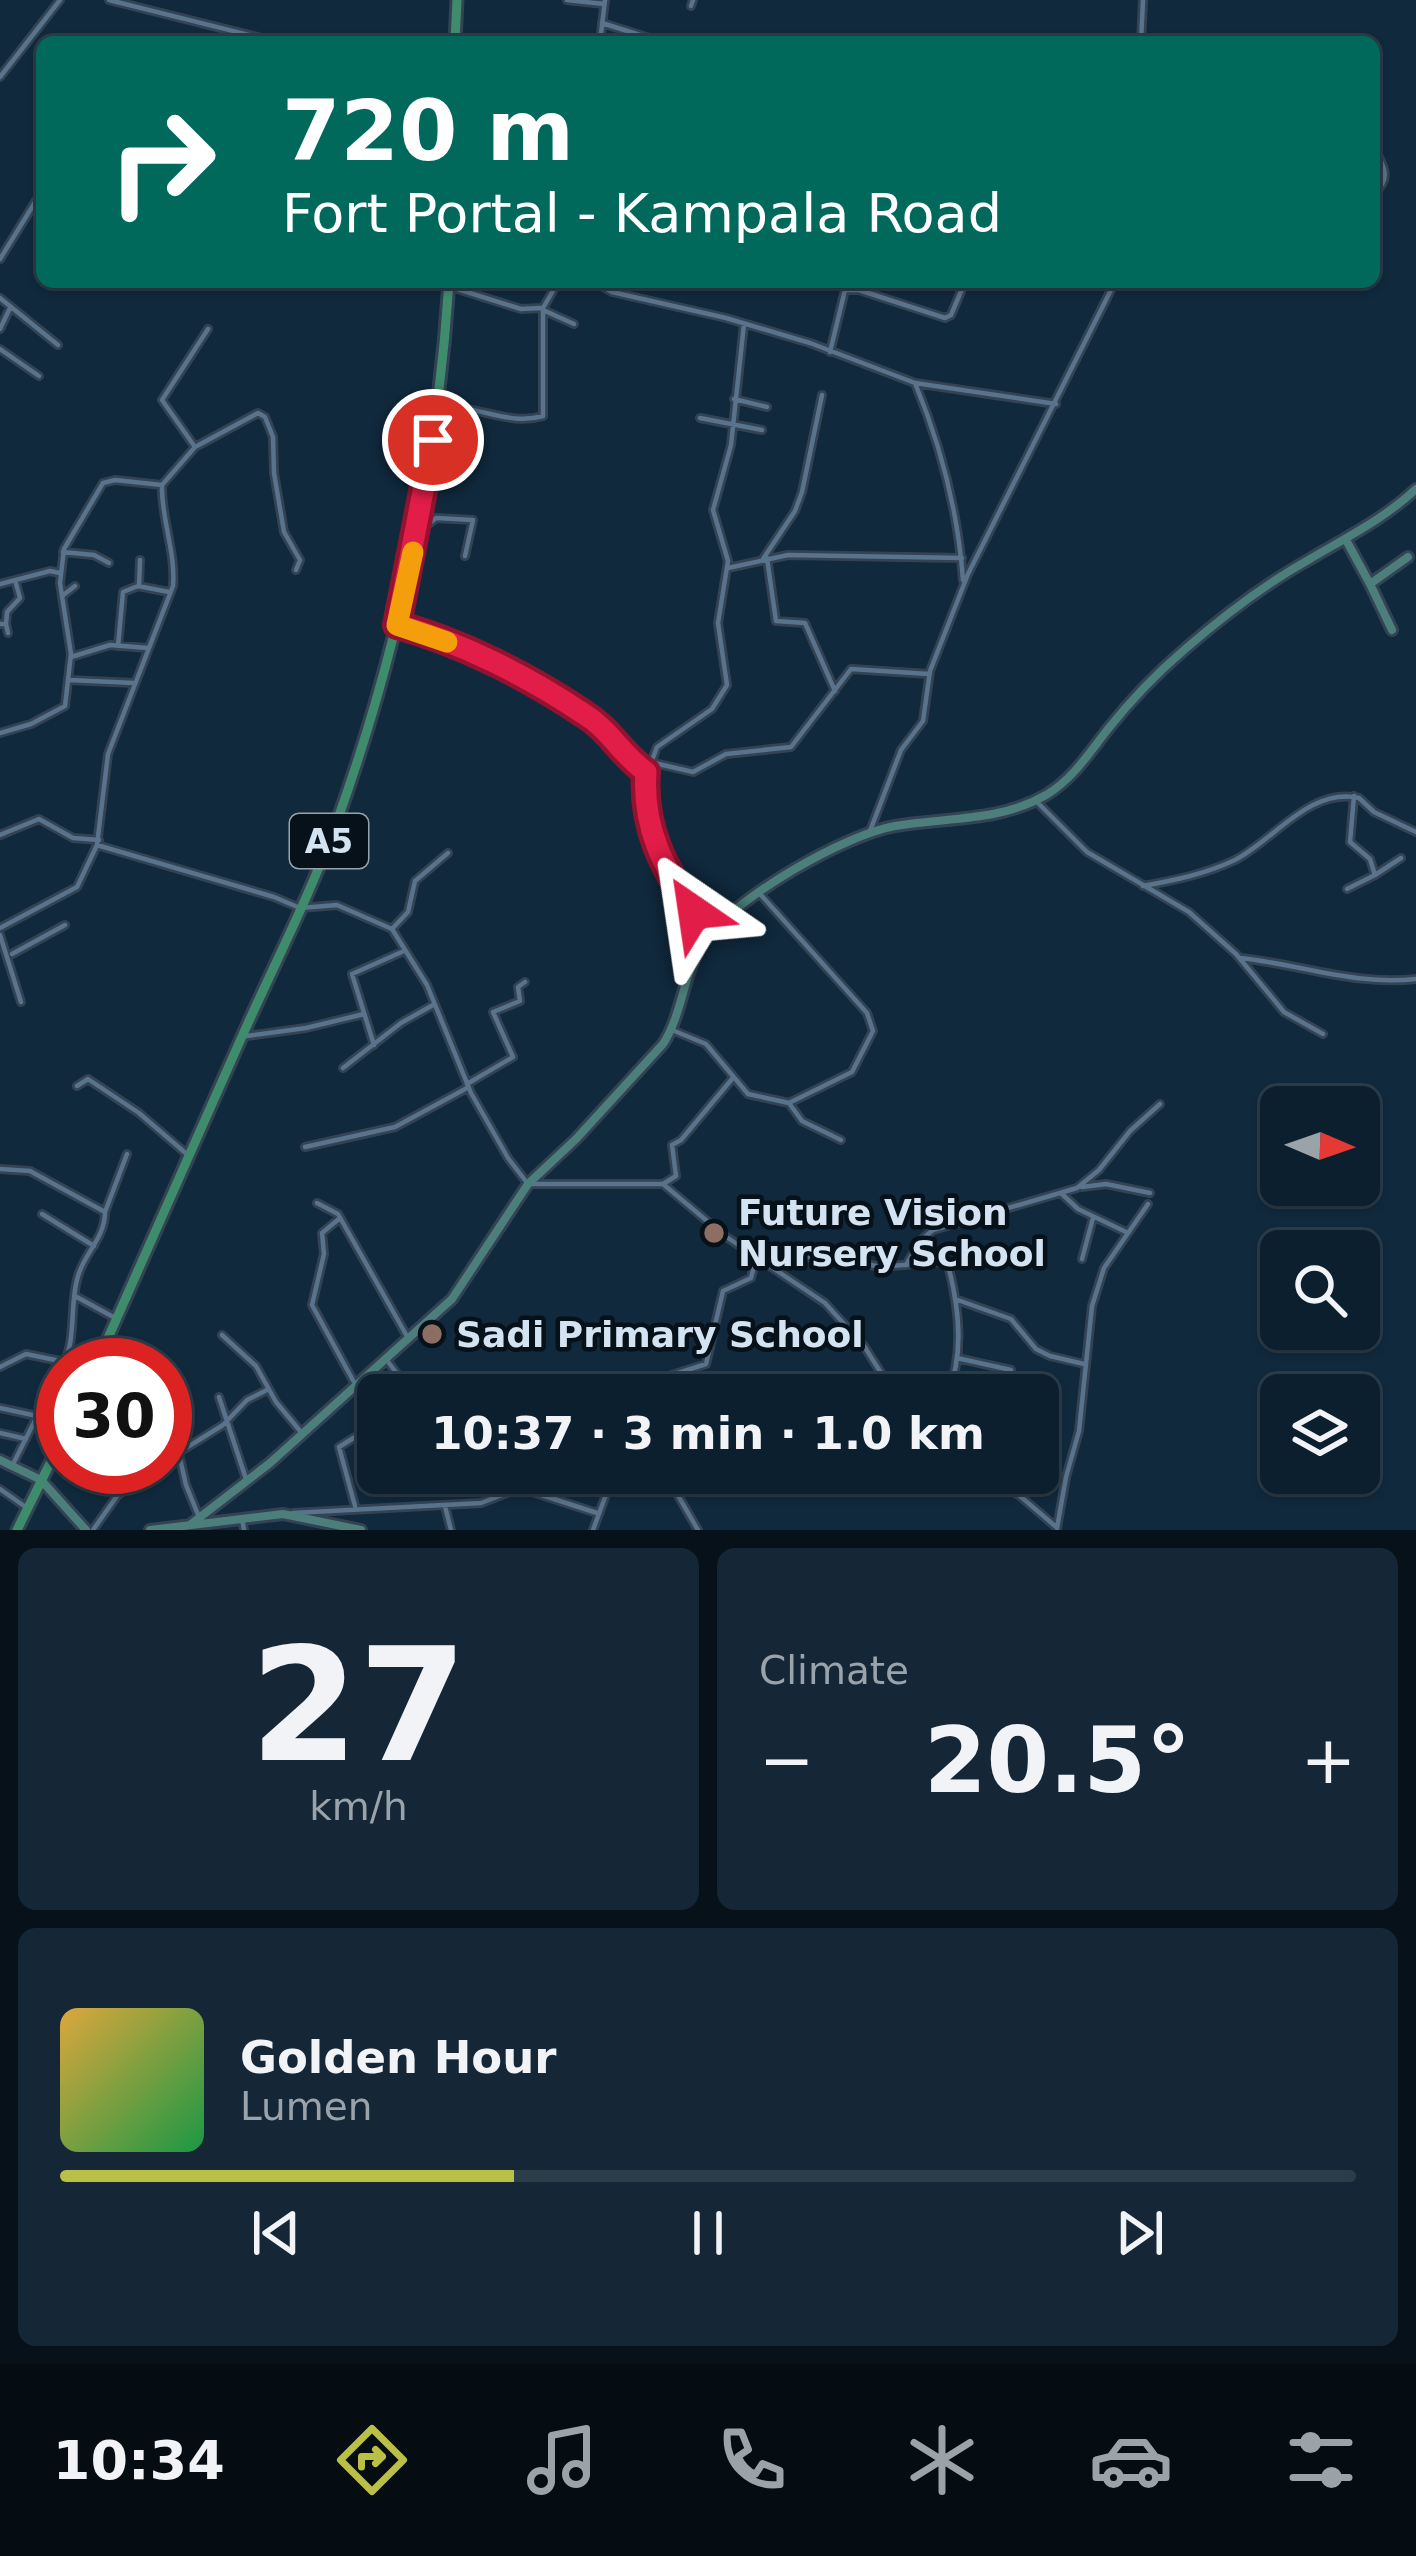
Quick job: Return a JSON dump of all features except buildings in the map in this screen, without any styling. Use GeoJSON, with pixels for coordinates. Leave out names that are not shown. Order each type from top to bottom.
{"type":"FeatureCollection","features":[{"type":"Feature","properties":{"kind":"main road"},"geometry":{"type":"LineString","coordinates":[[455,36],[457,0]]}},
{"type":"Feature","properties":{"kind":"main road","name":"A5"},"geometry":{"type":"LineString","coordinates":[[108,1338],[336,824],[397,625],[417,532],[437,411],[449,288]]}},
{"type":"Feature","properties":{"kind":"main road"},"geometry":{"type":"LineString","coordinates":[[17,1530],[36,1490]]}},
{"type":"Feature","properties":{"kind":"street"},"geometry":{"type":"LineString","coordinates":[[0,77],[60,0]]}},
{"type":"Feature","properties":{"kind":"street"},"geometry":{"type":"LineString","coordinates":[[109,0],[253,36]]}},
{"type":"Feature","properties":{"kind":"street"},"geometry":{"type":"LineString","coordinates":[[567,0],[605,2],[601,36]]}},
{"type":"Feature","properties":{"kind":"street"},"geometry":{"type":"LineString","coordinates":[[1141,36],[1143,0]]}},
{"type":"Feature","properties":{"kind":"street"},"geometry":{"type":"LineString","coordinates":[[602,23],[643,36]]}},
{"type":"Feature","properties":{"kind":"street"},"geometry":{"type":"LineString","coordinates":[[1380,160],[1386,171],[1380,187]]}},
{"type":"Feature","properties":{"kind":"street"},"geometry":{"type":"LineString","coordinates":[[0,259],[36,208]]}},
{"type":"Feature","properties":{"kind":"street"},"geometry":{"type":"LineString","coordinates":[[461,288],[521,309],[543,309],[574,324]]}},
{"type":"Feature","properties":{"kind":"street"},"geometry":{"type":"LineString","coordinates":[[437,411],[454,406],[508,420],[542,416],[543,309],[555,288]]}},
{"type":"Feature","properties":{"kind":"street"},"geometry":{"type":"LineString","coordinates":[[605,288],[744,324],[915,383],[1057,404]]}},
{"type":"Feature","properties":{"kind":"street"},"geometry":{"type":"LineString","coordinates":[[830,352],[845,290],[859,290],[945,318],[962,288]]}},
{"type":"Feature","properties":{"kind":"street"},"geometry":{"type":"LineString","coordinates":[[870,831],[902,750],[922,722],[929,674],[964,586],[1112,288]]}},
{"type":"Feature","properties":{"kind":"street"},"geometry":{"type":"LineString","coordinates":[[0,298],[58,345]]}},
{"type":"Feature","properties":{"kind":"street"},"geometry":{"type":"LineString","coordinates":[[0,329],[10,308]]}},
{"type":"Feature","properties":{"kind":"street"},"geometry":{"type":"LineString","coordinates":[[710,934],[678,890],[655,845],[645,803],[646,772],[665,738],[712,709],[724,693],[728,671],[718,623],[728,568],[713,511],[731,445],[744,324]]}},
{"type":"Feature","properties":{"kind":"street"},"geometry":{"type":"LineString","coordinates":[[195,446],[161,400],[208,328]]}},
{"type":"Feature","properties":{"kind":"street"},"geometry":{"type":"LineString","coordinates":[[0,350],[39,376]]}},
{"type":"Feature","properties":{"kind":"street"},"geometry":{"type":"LineString","coordinates":[[915,383],[949,488],[964,586]]}},
{"type":"Feature","properties":{"kind":"street"},"geometry":{"type":"LineString","coordinates":[[822,395],[802,492],[765,559],[776,621],[805,623],[835,691]]}},
{"type":"Feature","properties":{"kind":"street"},"geometry":{"type":"LineString","coordinates":[[734,398],[767,407]]}},
{"type":"Feature","properties":{"kind":"street"},"geometry":{"type":"LineString","coordinates":[[21,1002],[0,931],[77,887],[98,843],[108,754],[172,592],[174,568],[163,485],[195,446],[258,413],[265,417],[276,453],[274,473],[284,532],[300,560],[296,569]]}},
{"type":"Feature","properties":{"kind":"street"},"geometry":{"type":"LineString","coordinates":[[700,418],[762,430]]}},
{"type":"Feature","properties":{"kind":"street"},"geometry":{"type":"LineString","coordinates":[[0,733],[65,706],[71,657],[60,573],[63,552],[103,483],[163,485]]}},
{"type":"Feature","properties":{"kind":"street"},"geometry":{"type":"LineString","coordinates":[[190,1525],[270,1462],[463,1285],[528,1184],[576,1139],[672,1030],[678,1000],[710,934],[760,894],[870,831],[994,815],[1035,800],[1071,775],[1136,696],[1187,647],[1274,582],[1389,512],[1416,489]]}},
{"type":"Feature","properties":{"kind":"street"},"geometry":{"type":"LineString","coordinates":[[417,532],[436,518],[473,520],[465,556]]}},
{"type":"Feature","properties":{"kind":"street"},"geometry":{"type":"LineString","coordinates":[[1346,539],[1392,629]]}},
{"type":"Feature","properties":{"kind":"street"},"geometry":{"type":"LineString","coordinates":[[63,552],[94,555],[109,563]]}},
{"type":"Feature","properties":{"kind":"street"},"geometry":{"type":"LineString","coordinates":[[728,568],[765,559],[818,555],[962,558]]}},
{"type":"Feature","properties":{"kind":"street"},"geometry":{"type":"LineString","coordinates":[[1370,584],[1408,556]]}},
{"type":"Feature","properties":{"kind":"street"},"geometry":{"type":"LineString","coordinates":[[139,586],[140,560]]}},
{"type":"Feature","properties":{"kind":"street"},"geometry":{"type":"LineString","coordinates":[[0,584],[44,572],[60,573]]}},
{"type":"Feature","properties":{"kind":"street"},"geometry":{"type":"LineString","coordinates":[[8,633],[3,624],[20,598],[15,580]]}},
{"type":"Feature","properties":{"kind":"street"},"geometry":{"type":"LineString","coordinates":[[62,596],[75,586]]}},
{"type":"Feature","properties":{"kind":"street"},"geometry":{"type":"LineString","coordinates":[[118,646],[123,592],[139,586],[172,592]]}},
{"type":"Feature","properties":{"kind":"street"},"geometry":{"type":"LineString","coordinates":[[397,625],[432,634],[584,713],[646,772]]}},
{"type":"Feature","properties":{"kind":"street"},"geometry":{"type":"LineString","coordinates":[[71,657],[118,646],[148,648]]}},
{"type":"Feature","properties":{"kind":"street"},"geometry":{"type":"LineString","coordinates":[[650,762],[693,772],[726,754],[791,747],[854,668],[929,674]]}},
{"type":"Feature","properties":{"kind":"street"},"geometry":{"type":"LineString","coordinates":[[69,680],[134,683]]}},
{"type":"Feature","properties":{"kind":"street"},"geometry":{"type":"LineString","coordinates":[[1142,886],[1207,872],[1252,849],[1299,813],[1334,797],[1354,796],[1374,812],[1416,832]]}},
{"type":"Feature","properties":{"kind":"street"},"geometry":{"type":"LineString","coordinates":[[1354,796],[1350,842],[1370,859],[1375,875]]}},
{"type":"Feature","properties":{"kind":"street"},"geometry":{"type":"LineString","coordinates":[[1035,800],[1087,852],[1189,913],[1240,958],[1284,1012],[1323,1034]]}},
{"type":"Feature","properties":{"kind":"street"},"geometry":{"type":"LineString","coordinates":[[0,835],[40,819],[73,838],[300,908],[337,905],[392,928],[427,985],[468,1086],[528,1184]]}},
{"type":"Feature","properties":{"kind":"street"},"geometry":{"type":"LineString","coordinates":[[392,928],[408,912],[415,881],[448,853]]}},
{"type":"Feature","properties":{"kind":"street"},"geometry":{"type":"LineString","coordinates":[[1347,889],[1401,858]]}},
{"type":"Feature","properties":{"kind":"street"},"geometry":{"type":"LineString","coordinates":[[672,1030],[706,1044],[732,1079],[758,1099],[789,1103],[852,1072],[873,1031],[867,1013],[760,894]]}},
{"type":"Feature","properties":{"kind":"street"},"geometry":{"type":"LineString","coordinates":[[10,956],[64,925]]}},
{"type":"Feature","properties":{"kind":"street"},"geometry":{"type":"LineString","coordinates":[[374,1045],[354,972],[404,951]]}},
{"type":"Feature","properties":{"kind":"street"},"geometry":{"type":"LineString","coordinates":[[1240,958],[1292,963],[1360,979],[1416,979]]}},
{"type":"Feature","properties":{"kind":"street"},"geometry":{"type":"LineString","coordinates":[[305,1147],[395,1126],[513,1057],[493,1012],[520,1000],[518,987],[525,982]]}},
{"type":"Feature","properties":{"kind":"street"},"geometry":{"type":"LineString","coordinates":[[343,1068],[433,1005]]}},
{"type":"Feature","properties":{"kind":"street"},"geometry":{"type":"LineString","coordinates":[[242,1036],[364,1014]]}},
{"type":"Feature","properties":{"kind":"street"},"geometry":{"type":"LineString","coordinates":[[77,1086],[88,1079],[118,1097],[189,1156]]}},
{"type":"Feature","properties":{"kind":"street"},"geometry":{"type":"LineString","coordinates":[[528,1184],[663,1184],[676,1175],[672,1145],[732,1079]]}},
{"type":"Feature","properties":{"kind":"street"},"geometry":{"type":"LineString","coordinates":[[789,1103],[802,1120],[841,1140]]}},
{"type":"Feature","properties":{"kind":"street"},"geometry":{"type":"LineString","coordinates":[[1077,1188],[1100,1170],[1130,1131],[1160,1104]]}},
{"type":"Feature","properties":{"kind":"street"},"geometry":{"type":"LineString","coordinates":[[70,1338],[80,1270],[102,1233],[127,1154]]}},
{"type":"Feature","properties":{"kind":"street"},"geometry":{"type":"LineString","coordinates":[[0,1169],[30,1171],[105,1212]]}},
{"type":"Feature","properties":{"kind":"street"},"geometry":{"type":"LineString","coordinates":[[663,1184],[725,1236],[757,1254],[837,1316],[882,1374]]}},
{"type":"Feature","properties":{"kind":"street"},"geometry":{"type":"LineString","coordinates":[[906,1265],[933,1229],[1077,1188],[1106,1184],[1150,1193]]}},
{"type":"Feature","properties":{"kind":"street"},"geometry":{"type":"LineString","coordinates":[[1061,1192],[1093,1217],[1126,1232]]}},
{"type":"Feature","properties":{"kind":"street"},"geometry":{"type":"LineString","coordinates":[[317,1203],[340,1217],[408,1338]]}},
{"type":"Feature","properties":{"kind":"street"},"geometry":{"type":"LineString","coordinates":[[1058,1529],[1079,1431],[1088,1321],[1100,1280],[1126,1232],[1148,1204]]}},
{"type":"Feature","properties":{"kind":"street"},"geometry":{"type":"LineString","coordinates":[[42,1214],[94,1246]]}},
{"type":"Feature","properties":{"kind":"street"},"geometry":{"type":"LineString","coordinates":[[340,1217],[321,1236],[324,1253],[312,1305],[355,1384]]}},
{"type":"Feature","properties":{"kind":"street"},"geometry":{"type":"LineString","coordinates":[[1082,1259],[1093,1217]]}},
{"type":"Feature","properties":{"kind":"street"},"geometry":{"type":"LineString","coordinates":[[675,1374],[706,1364],[724,1292],[751,1278],[757,1254]]}},
{"type":"Feature","properties":{"kind":"street"},"geometry":{"type":"LineString","coordinates":[[771,1264],[819,1255],[881,1267],[948,1265],[955,1299],[957,1358],[952,1374]]}},
{"type":"Feature","properties":{"kind":"street"},"geometry":{"type":"LineString","coordinates":[[74,1295],[117,1319]]}},
{"type":"Feature","properties":{"kind":"street"},"geometry":{"type":"LineString","coordinates":[[955,1299],[1011,1319],[1036,1348],[1050,1356],[1084,1364]]}},
{"type":"Feature","properties":{"kind":"street"},"geometry":{"type":"LineString","coordinates":[[222,1335],[256,1366],[302,1433]]}},
{"type":"Feature","properties":{"kind":"street"},"geometry":{"type":"LineString","coordinates":[[0,1367],[26,1354],[36,1357]]}},
{"type":"Feature","properties":{"kind":"street"},"geometry":{"type":"LineString","coordinates":[[957,1358],[1011,1370]]}},
{"type":"Feature","properties":{"kind":"street"},"geometry":{"type":"LineString","coordinates":[[386,1359],[397,1374]]}},
{"type":"Feature","properties":{"kind":"street"},"geometry":{"type":"LineString","coordinates":[[192,1443],[226,1422],[238,1406],[268,1389]]}},
{"type":"Feature","properties":{"kind":"street"},"geometry":{"type":"LineString","coordinates":[[219,1397],[246,1479]]}},
{"type":"Feature","properties":{"kind":"street"},"geometry":{"type":"LineString","coordinates":[[0,1408],[36,1416]]}},
{"type":"Feature","properties":{"kind":"street"},"geometry":{"type":"LineString","coordinates":[[14,1464],[36,1420]]}},
{"type":"Feature","properties":{"kind":"street"},"geometry":{"type":"LineString","coordinates":[[0,1433],[26,1439]]}},
{"type":"Feature","properties":{"kind":"street"},"geometry":{"type":"LineString","coordinates":[[356,1508],[339,1447],[357,1436]]}},
{"type":"Feature","properties":{"kind":"street"},"geometry":{"type":"LineString","coordinates":[[0,1460],[36,1477]]}},
{"type":"Feature","properties":{"kind":"street"},"geometry":{"type":"LineString","coordinates":[[150,1530],[284,1514],[497,1500],[520,1488],[597,1513]]}},
{"type":"Feature","properties":{"kind":"street"},"geometry":{"type":"LineString","coordinates":[[0,1489],[27,1508]]}},
{"type":"Feature","properties":{"kind":"street"},"geometry":{"type":"LineString","coordinates":[[55,1494],[90,1530],[119,1494]]}},
{"type":"Feature","properties":{"kind":"street"},"geometry":{"type":"LineString","coordinates":[[190,1494],[199,1517]]}},
{"type":"Feature","properties":{"kind":"street"},"geometry":{"type":"LineString","coordinates":[[593,1530],[605,1494]]}},
{"type":"Feature","properties":{"kind":"street"},"geometry":{"type":"LineString","coordinates":[[677,1494],[698,1530]]}},
{"type":"Feature","properties":{"kind":"street"},"geometry":{"type":"LineString","coordinates":[[1017,1494],[1058,1529]]}},
{"type":"Feature","properties":{"kind":"street"},"geometry":{"type":"LineString","coordinates":[[445,1505],[451,1530]]}},
{"type":"Feature","properties":{"kind":"street"},"geometry":{"type":"LineString","coordinates":[[284,1514],[361,1530]]}},
{"type":"Feature","properties":{"kind":"street"},"geometry":{"type":"LineString","coordinates":[[242,1518],[244,1530]]}},
{"type":"Feature","properties":{"kind":"slow traffic"},"geometry":{"type":"LineString","coordinates":[[413,552],[397,625],[447,642]]}},
{"type":"Feature","properties":{"kind":"place","name":"Future Vision Nursery School"},"geometry":{"type":"Point","coordinates":[714,1233]}},
{"type":"Feature","properties":{"kind":"place","name":"Sadi Primary School"},"geometry":{"type":"Point","coordinates":[432,1334]}},
{"type":"Feature","properties":{"kind":"route"},"geometry":{"type":"LineString","coordinates":[[433,440],[397,625],[432,634],[584,713],[605,730],[646,772],[645,803],[655,845],[694,912]]}}]}
